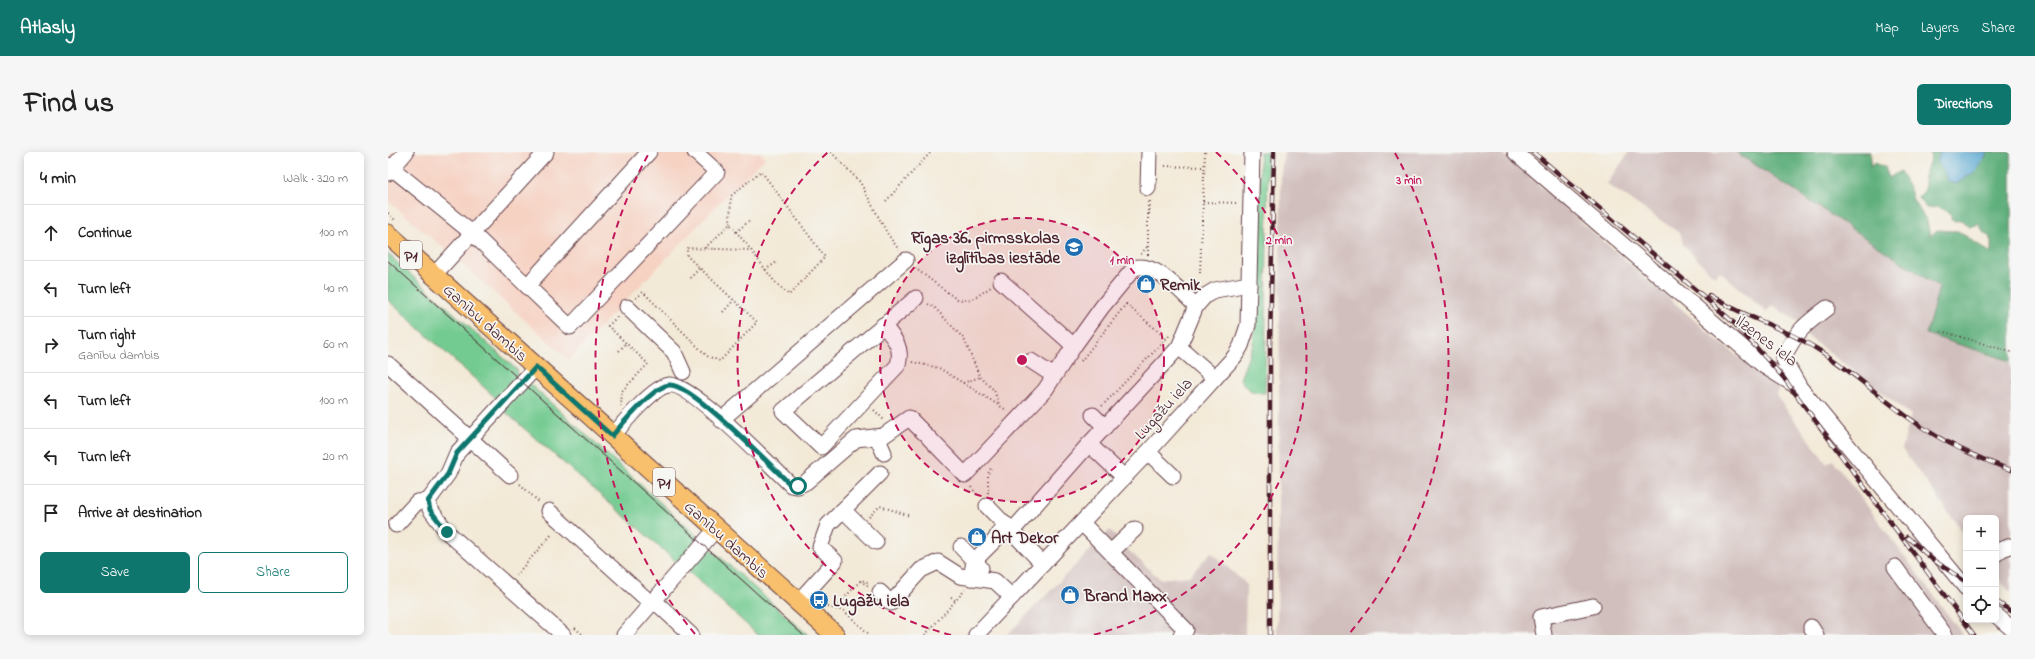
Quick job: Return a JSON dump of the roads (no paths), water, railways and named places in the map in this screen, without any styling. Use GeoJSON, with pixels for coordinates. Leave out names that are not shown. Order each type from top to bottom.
{"type":"FeatureCollection","features":[{"type":"Feature","properties":{"kind":"main road","name":"Ganību dambis"},"geometry":{"type":"LineString","coordinates":[[388,234],[835,635]]}},
{"type":"Feature","properties":{"kind":"street"},"geometry":{"type":"LineString","coordinates":[[406,152],[389,169],[472,233],[570,327],[717,172],[695,152]]}},
{"type":"Feature","properties":{"kind":"street"},"geometry":{"type":"LineString","coordinates":[[434,275],[546,152]]}},
{"type":"Feature","properties":{"kind":"street"},"geometry":{"type":"LineString","coordinates":[[527,286],[649,152]]}},
{"type":"Feature","properties":{"kind":"street","name":"Lugažu iela"},"geometry":{"type":"LineString","coordinates":[[978,634],[1148,452],[1215,378],[1241,346],[1248,326],[1252,152]]}},
{"type":"Feature","properties":{"kind":"street","name":"Ilzenes iela"},"geometry":{"type":"LineString","coordinates":[[1515,152],[1764,366],[1801,389],[1963,582]]}},
{"type":"Feature","properties":{"kind":"street"},"geometry":{"type":"LineString","coordinates":[[1148,194],[1149,159]]}},
{"type":"Feature","properties":{"kind":"street"},"geometry":{"type":"LineString","coordinates":[[721,420],[906,260]]}},
{"type":"Feature","properties":{"kind":"street"},"geometry":{"type":"LineString","coordinates":[[612,436],[628,418],[660,388],[669,384],[684,389],[721,420],[791,485],[798,486],[806,482],[856,439],[883,436],[910,418],[965,475],[1045,390],[1102,307],[1134,268],[1141,262],[1156,270],[1196,306]]}},
{"type":"Feature","properties":{"kind":"street"},"geometry":{"type":"LineString","coordinates":[[1001,281],[1074,346]]}},
{"type":"Feature","properties":{"kind":"street"},"geometry":{"type":"LineString","coordinates":[[971,578],[974,561],[995,540],[998,534],[1010,527],[1180,347],[1196,306],[1205,296],[1215,290],[1249,284]]}},
{"type":"Feature","properties":{"kind":"street"},"geometry":{"type":"LineString","coordinates":[[883,325],[900,348],[901,356],[898,365],[848,420],[821,447],[783,411],[883,325],[916,298]]}},
{"type":"Feature","properties":{"kind":"street"},"geometry":{"type":"LineString","coordinates":[[627,307],[674,352],[683,372]]}},
{"type":"Feature","properties":{"kind":"street"},"geometry":{"type":"LineString","coordinates":[[1801,389],[1783,358],[1794,336],[1804,325],[1827,308]]}},
{"type":"Feature","properties":{"kind":"street"},"geometry":{"type":"LineString","coordinates":[[1180,347],[1215,378]]}},
{"type":"Feature","properties":{"kind":"street"},"geometry":{"type":"LineString","coordinates":[[1031,362],[1054,376]]}},
{"type":"Feature","properties":{"kind":"street"},"geometry":{"type":"LineString","coordinates":[[388,364],[510,475]]}},
{"type":"Feature","properties":{"kind":"street"},"geometry":{"type":"LineString","coordinates":[[396,525],[417,502],[428,501],[448,474],[457,453],[469,438],[536,367]]}},
{"type":"Feature","properties":{"kind":"street"},"geometry":{"type":"LineString","coordinates":[[1093,415],[1105,427]]}},
{"type":"Feature","properties":{"kind":"street"},"geometry":{"type":"LineString","coordinates":[[848,420],[856,439]]}},
{"type":"Feature","properties":{"kind":"street"},"geometry":{"type":"LineString","coordinates":[[877,437],[884,453]]}},
{"type":"Feature","properties":{"kind":"street"},"geometry":{"type":"LineString","coordinates":[[1089,444],[1124,477]]}},
{"type":"Feature","properties":{"kind":"street"},"geometry":{"type":"LineString","coordinates":[[1148,452],[1173,476]]}},
{"type":"Feature","properties":{"kind":"street"},"geometry":{"type":"LineString","coordinates":[[798,602],[835,561],[820,547],[828,524],[880,473]]}},
{"type":"Feature","properties":{"kind":"street"},"geometry":{"type":"LineString","coordinates":[[982,500],[1010,527],[1043,564]]}},
{"type":"Feature","properties":{"kind":"street"},"geometry":{"type":"LineString","coordinates":[[428,501],[430,510],[447,532],[563,635]]}},
{"type":"Feature","properties":{"kind":"street"},"geometry":{"type":"LineString","coordinates":[[843,510],[876,542]]}},
{"type":"Feature","properties":{"kind":"street"},"geometry":{"type":"LineString","coordinates":[[549,512],[651,603],[660,606],[691,635]]}},
{"type":"Feature","properties":{"kind":"street"},"geometry":{"type":"LineString","coordinates":[[1082,523],[1186,630],[1181,635]]}},
{"type":"Feature","properties":{"kind":"street"},"geometry":{"type":"LineString","coordinates":[[624,635],[716,529]]}},
{"type":"Feature","properties":{"kind":"street"},"geometry":{"type":"LineString","coordinates":[[1111,552],[1135,529]]}},
{"type":"Feature","properties":{"kind":"street"},"geometry":{"type":"LineString","coordinates":[[1999,552],[2011,546]]}},
{"type":"Feature","properties":{"kind":"street"},"geometry":{"type":"LineString","coordinates":[[961,547],[1012,597]]}},
{"type":"Feature","properties":{"kind":"street"},"geometry":{"type":"LineString","coordinates":[[875,587],[891,603],[921,570],[938,562],[960,576],[995,581]]}},
{"type":"Feature","properties":{"kind":"street"},"geometry":{"type":"LineString","coordinates":[[1895,567],[1945,635]]}},
{"type":"Feature","properties":{"kind":"street"},"geometry":{"type":"LineString","coordinates":[[1544,635],[1542,618],[1593,606]]}},
{"type":"Feature","properties":{"kind":"street"},"geometry":{"type":"LineString","coordinates":[[1999,618],[2011,628],[2005,635]]}},
{"type":"Feature","properties":{"kind":"water"},"geometry":{"type":"Polygon","coordinates":[[[1940,152],[1988,152],[1975,172],[1956,184],[1949,182],[1937,161],[1940,152]]]}},
{"type":"Feature","properties":{"kind":"tram line"},"geometry":{"type":"LineString","coordinates":[[388,261],[803,635]]}},
{"type":"Feature","properties":{"kind":"railway"},"geometry":{"type":"LineString","coordinates":[[1270,635],[1270,346],[1274,152]]}},
{"type":"Feature","properties":{"kind":"railway"},"geometry":{"type":"LineString","coordinates":[[1533,152],[1735,324],[1783,377],[1974,635]]}},
{"type":"Feature","properties":{"kind":"railway"},"geometry":{"type":"LineString","coordinates":[[1709,295],[1735,310],[1791,334],[1817,349],[1843,367],[1893,407],[1941,439],[1975,456],[2011,470]]}},
{"type":"Feature","properties":{"kind":"railway"},"geometry":{"type":"LineString","coordinates":[[1907,537],[1932,559],[1963,580]]}},
{"type":"Feature","properties":{"kind":"railway"},"geometry":{"type":"LineString","coordinates":[[1999,603],[2011,611]]}},
{"type":"Feature","properties":{"kind":"place","name":"Rīgas 36. pirmsskolas izglītības iestāde"},"geometry":{"type":"Point","coordinates":[1074,247]}},
{"type":"Feature","properties":{"kind":"place","name":"Remik"},"geometry":{"type":"Point","coordinates":[1146,284]}},
{"type":"Feature","properties":{"kind":"place","name":"Art Dekor"},"geometry":{"type":"Point","coordinates":[977,537]}},
{"type":"Feature","properties":{"kind":"place","name":"Brand Maxx"},"geometry":{"type":"Point","coordinates":[1070,595]}},
{"type":"Feature","properties":{"kind":"place","name":"Lugažu iela"},"geometry":{"type":"Point","coordinates":[819,600]}}]}
